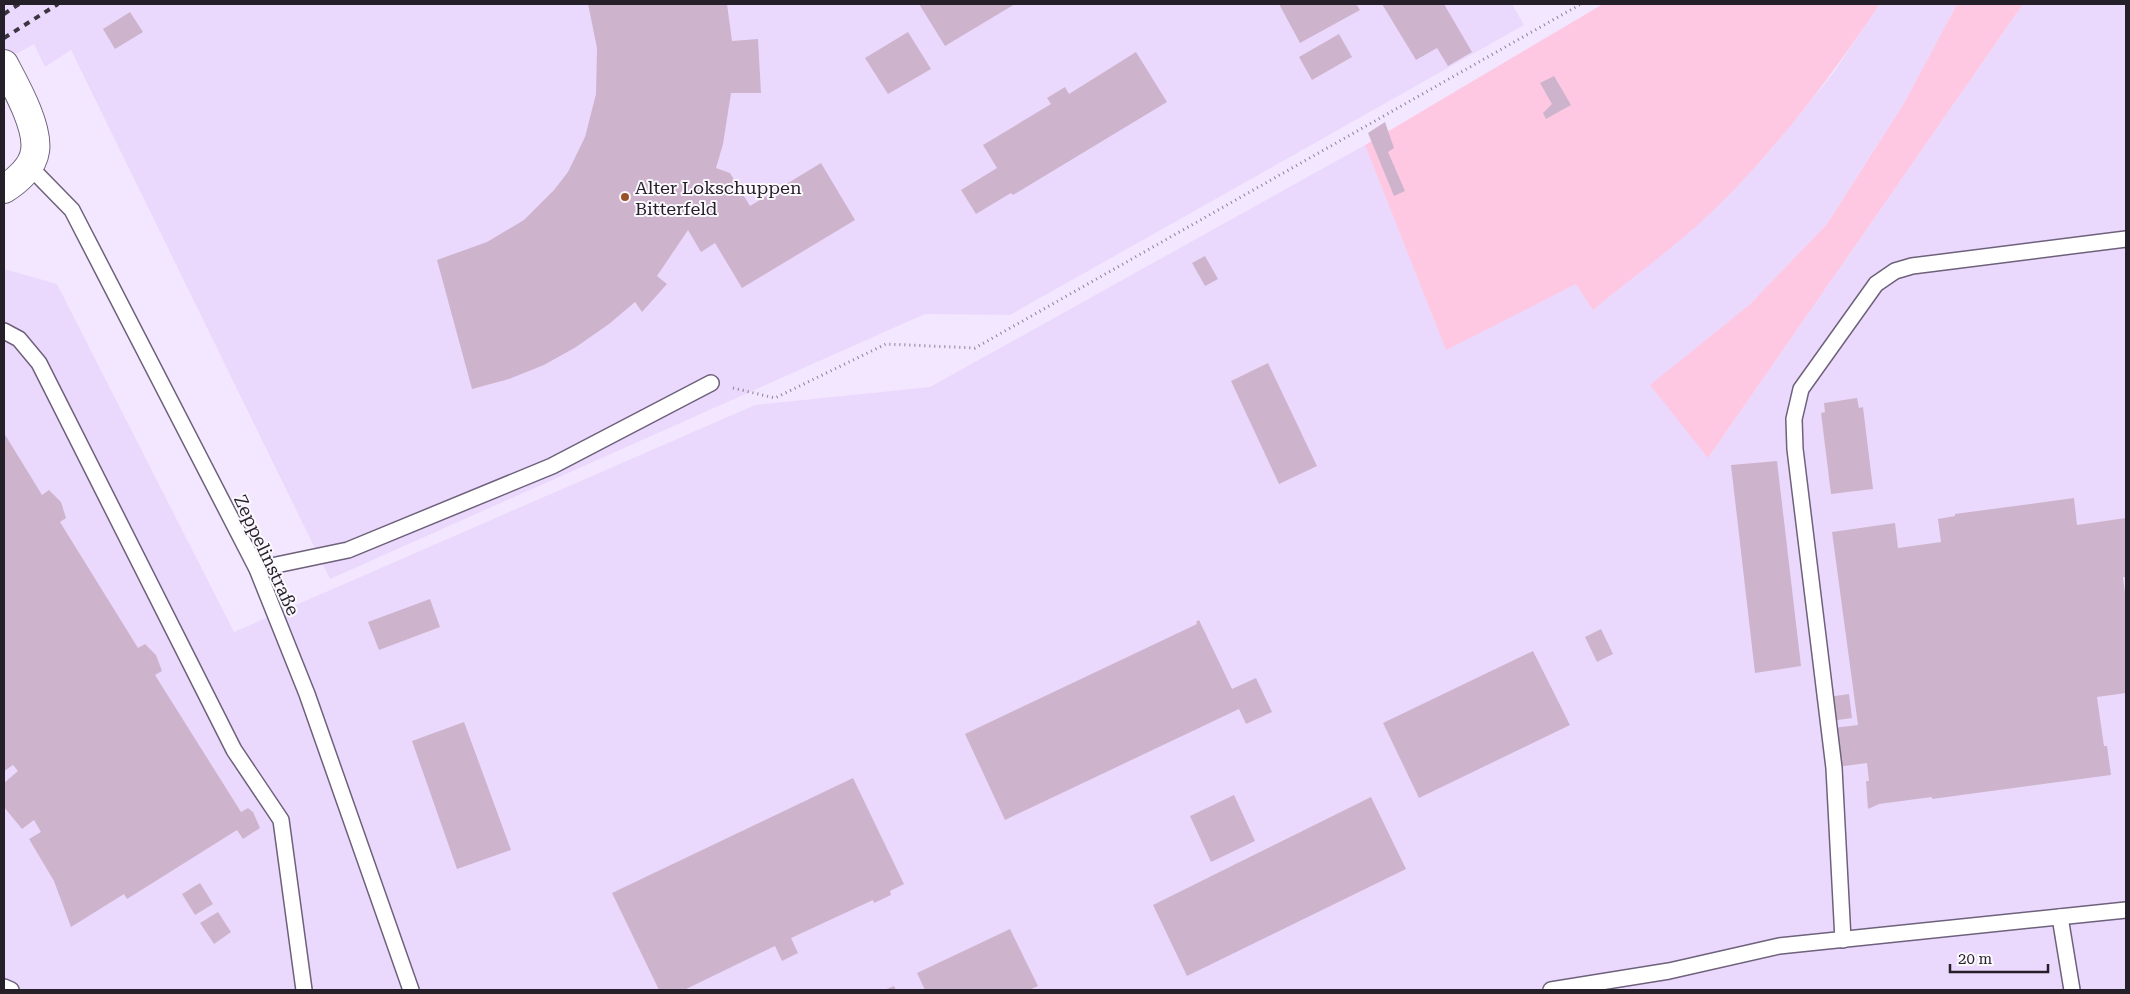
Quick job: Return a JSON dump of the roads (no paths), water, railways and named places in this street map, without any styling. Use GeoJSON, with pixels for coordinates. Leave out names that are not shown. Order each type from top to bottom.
{"type":"FeatureCollection","features":[{"type":"Feature","properties":{"kind":"street"},"geometry":{"type":"LineString","coordinates":[[4,64],[24,106],[36,143],[35,153],[29,166],[4,189]]}},
{"type":"Feature","properties":{"kind":"lane","name":"Zeppelinstraße"},"geometry":{"type":"LineString","coordinates":[[29,166],[72,210],[257,569],[307,694],[411,990]]}},
{"type":"Feature","properties":{"kind":"lane"},"geometry":{"type":"LineString","coordinates":[[1843,940],[1834,768],[1796,449],[1794,419],[1801,389],[1876,284],[1895,272],[1922,265],[2126,239]]}},
{"type":"Feature","properties":{"kind":"lane"},"geometry":{"type":"LineString","coordinates":[[4,331],[19,339],[38,363],[234,750],[281,820],[304,990]]}},
{"type":"Feature","properties":{"kind":"lane"},"geometry":{"type":"LineString","coordinates":[[257,569],[348,550],[552,466],[711,383]]}},
{"type":"Feature","properties":{"kind":"lane"},"geometry":{"type":"LineString","coordinates":[[1551,990],[1669,971],[1779,946],[2126,910]]}},
{"type":"Feature","properties":{"kind":"lane"},"geometry":{"type":"LineString","coordinates":[[2060,917],[2072,990]]}},
{"type":"Feature","properties":{"kind":"lane"},"geometry":{"type":"LineString","coordinates":[[4,987],[11,990]]}},
{"type":"Feature","properties":{"kind":"railway"},"geometry":{"type":"LineString","coordinates":[[4,14],[19,4]]}},
{"type":"Feature","properties":{"kind":"railway"},"geometry":{"type":"LineString","coordinates":[[4,38],[58,4]]}},
{"type":"Feature","properties":{"kind":"place","name":"Alter Lokschuppen Bitterfeld"},"geometry":{"type":"Point","coordinates":[625,197]}}]}
